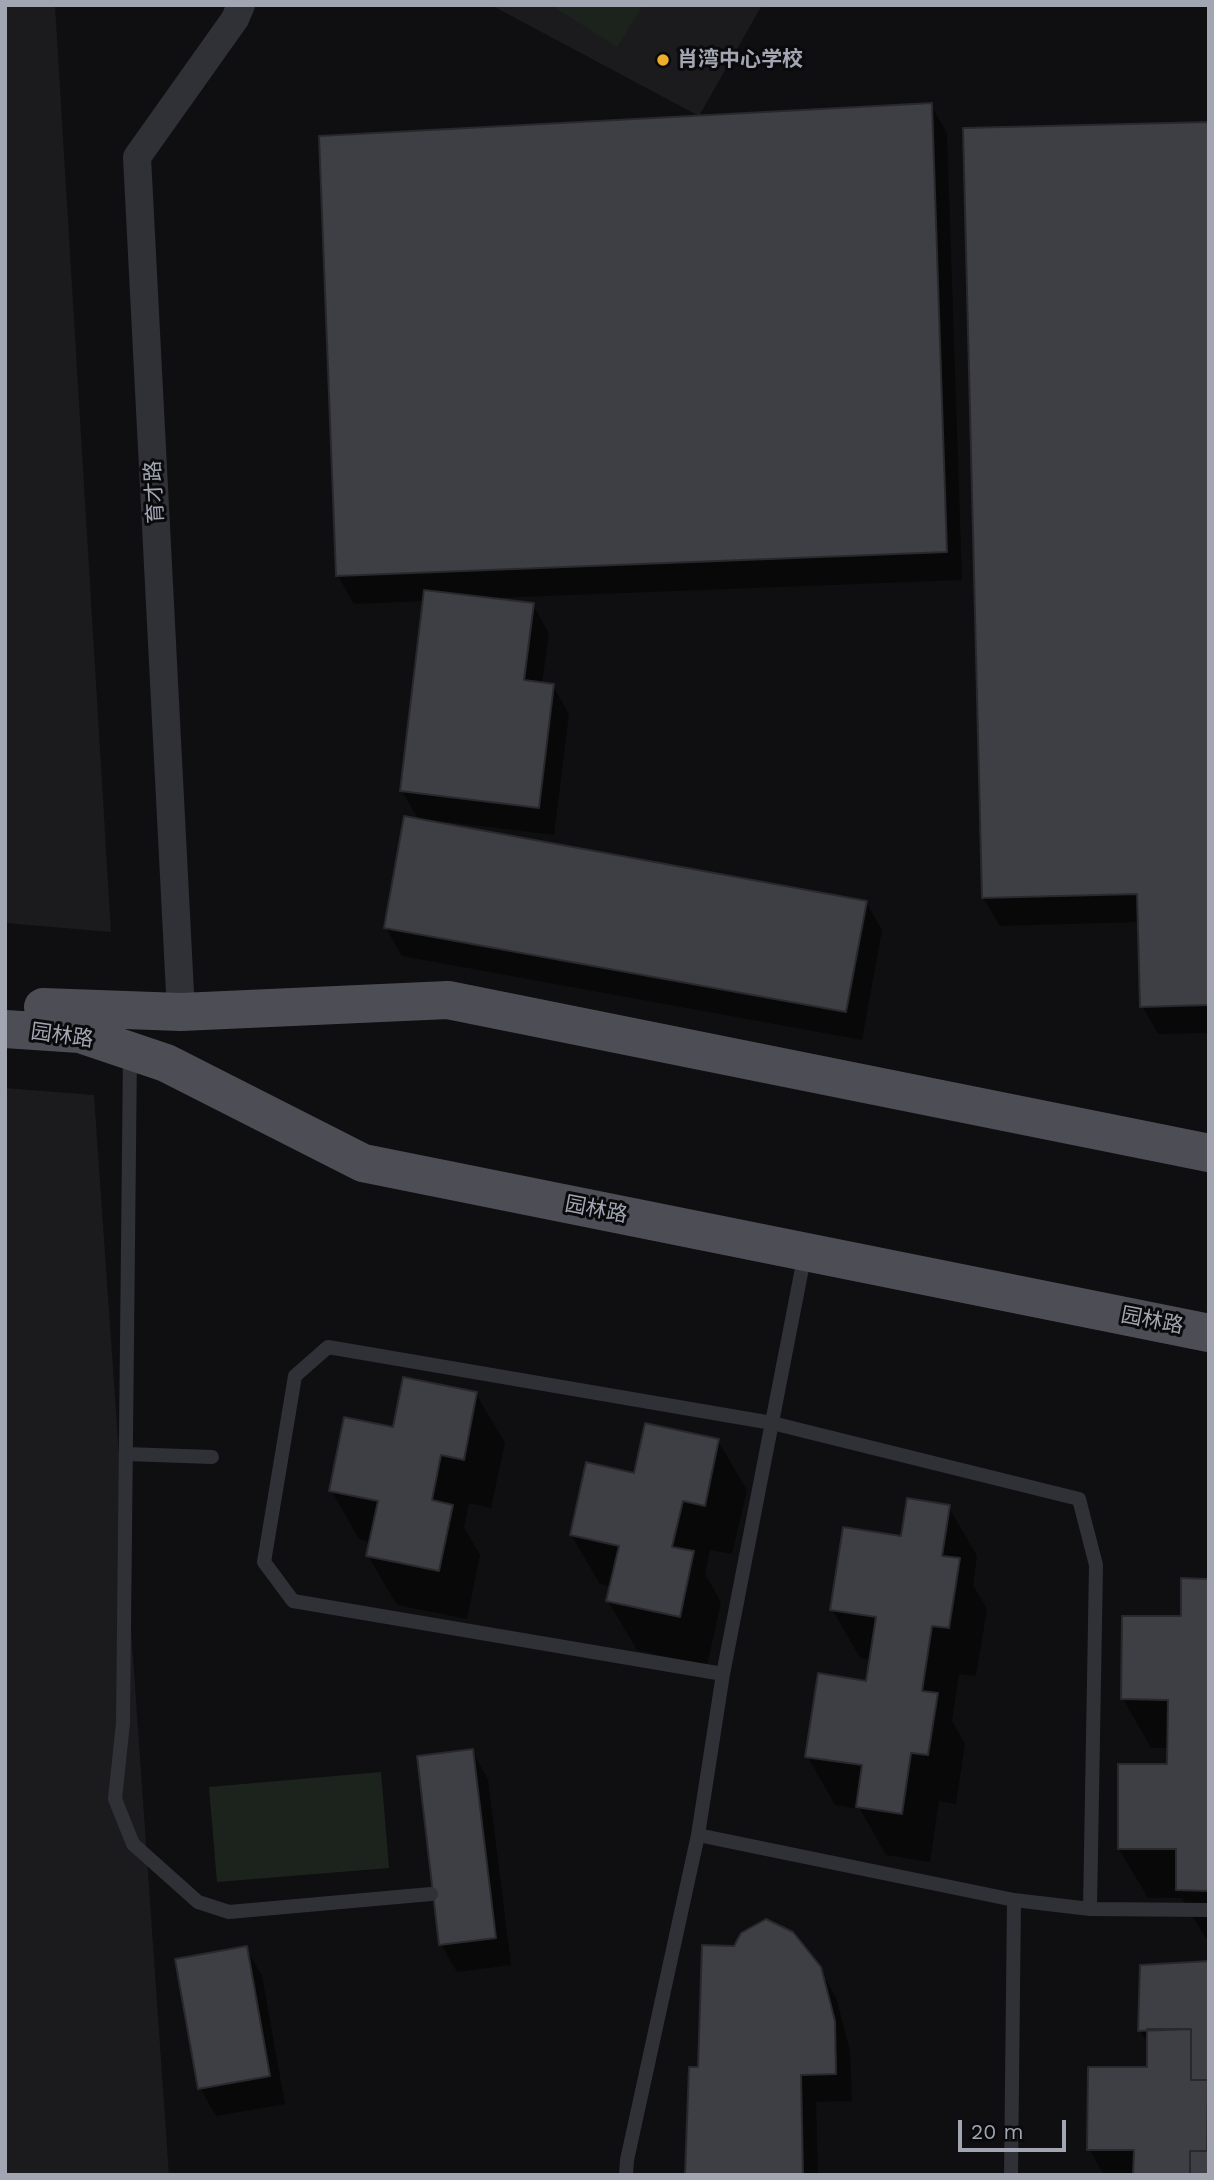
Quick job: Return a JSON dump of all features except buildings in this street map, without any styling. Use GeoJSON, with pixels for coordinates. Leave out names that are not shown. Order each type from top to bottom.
{"type":"FeatureCollection","features":[{"type":"Feature","properties":{"kind":"main road","name":"园林路"},"geometry":{"type":"LineString","coordinates":[[5,1005],[181,1012],[448,1000],[1209,1153]]}},
{"type":"Feature","properties":{"kind":"main road","name":"园林路"},"geometry":{"type":"LineString","coordinates":[[5,1029],[80,1034],[166,1063],[363,1163],[1209,1332]]}},
{"type":"Feature","properties":{"kind":"street","name":"育才路"},"geometry":{"type":"LineString","coordinates":[[181,1012],[138,157],[235,19],[241,5]]}},
{"type":"Feature","properties":{"kind":"lane"},"geometry":{"type":"LineString","coordinates":[[130,1051],[124,1723],[116,1799],[133,1844],[198,1902],[229,1912],[431,1894]]}},
{"type":"Feature","properties":{"kind":"lane"},"geometry":{"type":"LineString","coordinates":[[626,2175],[627,2160],[698,1835],[723,1674],[806,1252]]}},
{"type":"Feature","properties":{"kind":"lane"},"geometry":{"type":"LineString","coordinates":[[723,1674],[293,1601],[264,1562],[295,1376],[328,1347],[772,1423],[1079,1499],[1096,1565],[1090,1909]]}},
{"type":"Feature","properties":{"kind":"lane"},"geometry":{"type":"LineString","coordinates":[[126,1454],[212,1457]]}},
{"type":"Feature","properties":{"kind":"lane"},"geometry":{"type":"LineString","coordinates":[[698,1835],[1014,1900],[1090,1909],[1209,1910]]}},
{"type":"Feature","properties":{"kind":"lane"},"geometry":{"type":"LineString","coordinates":[[1011,2175],[1014,1900]]}},
{"type":"Feature","properties":{"kind":"shaded area"},"geometry":{"type":"Polygon","coordinates":[[[5,5],[55,5],[111,932],[5,923],[5,5]]]}},
{"type":"Feature","properties":{"kind":"shaded area","name":"肖湾中心学校"},"geometry":{"type":"Polygon","coordinates":[[[491,5],[762,5],[699,116],[491,5]]]}},
{"type":"Feature","properties":{"kind":"shaded area"},"geometry":{"type":"Polygon","coordinates":[[[551,5],[643,5],[617,47],[551,5]]]}},
{"type":"Feature","properties":{"kind":"shaded area"},"geometry":{"type":"Polygon","coordinates":[[[5,1088],[94,1095],[169,2175],[5,2175],[5,1088]]]}},
{"type":"Feature","properties":{"kind":"shaded area"},"geometry":{"type":"Polygon","coordinates":[[[381,1772],[389,1868],[217,1882],[209,1787],[381,1772]]]}},
{"type":"Feature","properties":{"kind":"place","name":"肖湾中心学校"},"geometry":{"type":"Point","coordinates":[663,60]}}]}
